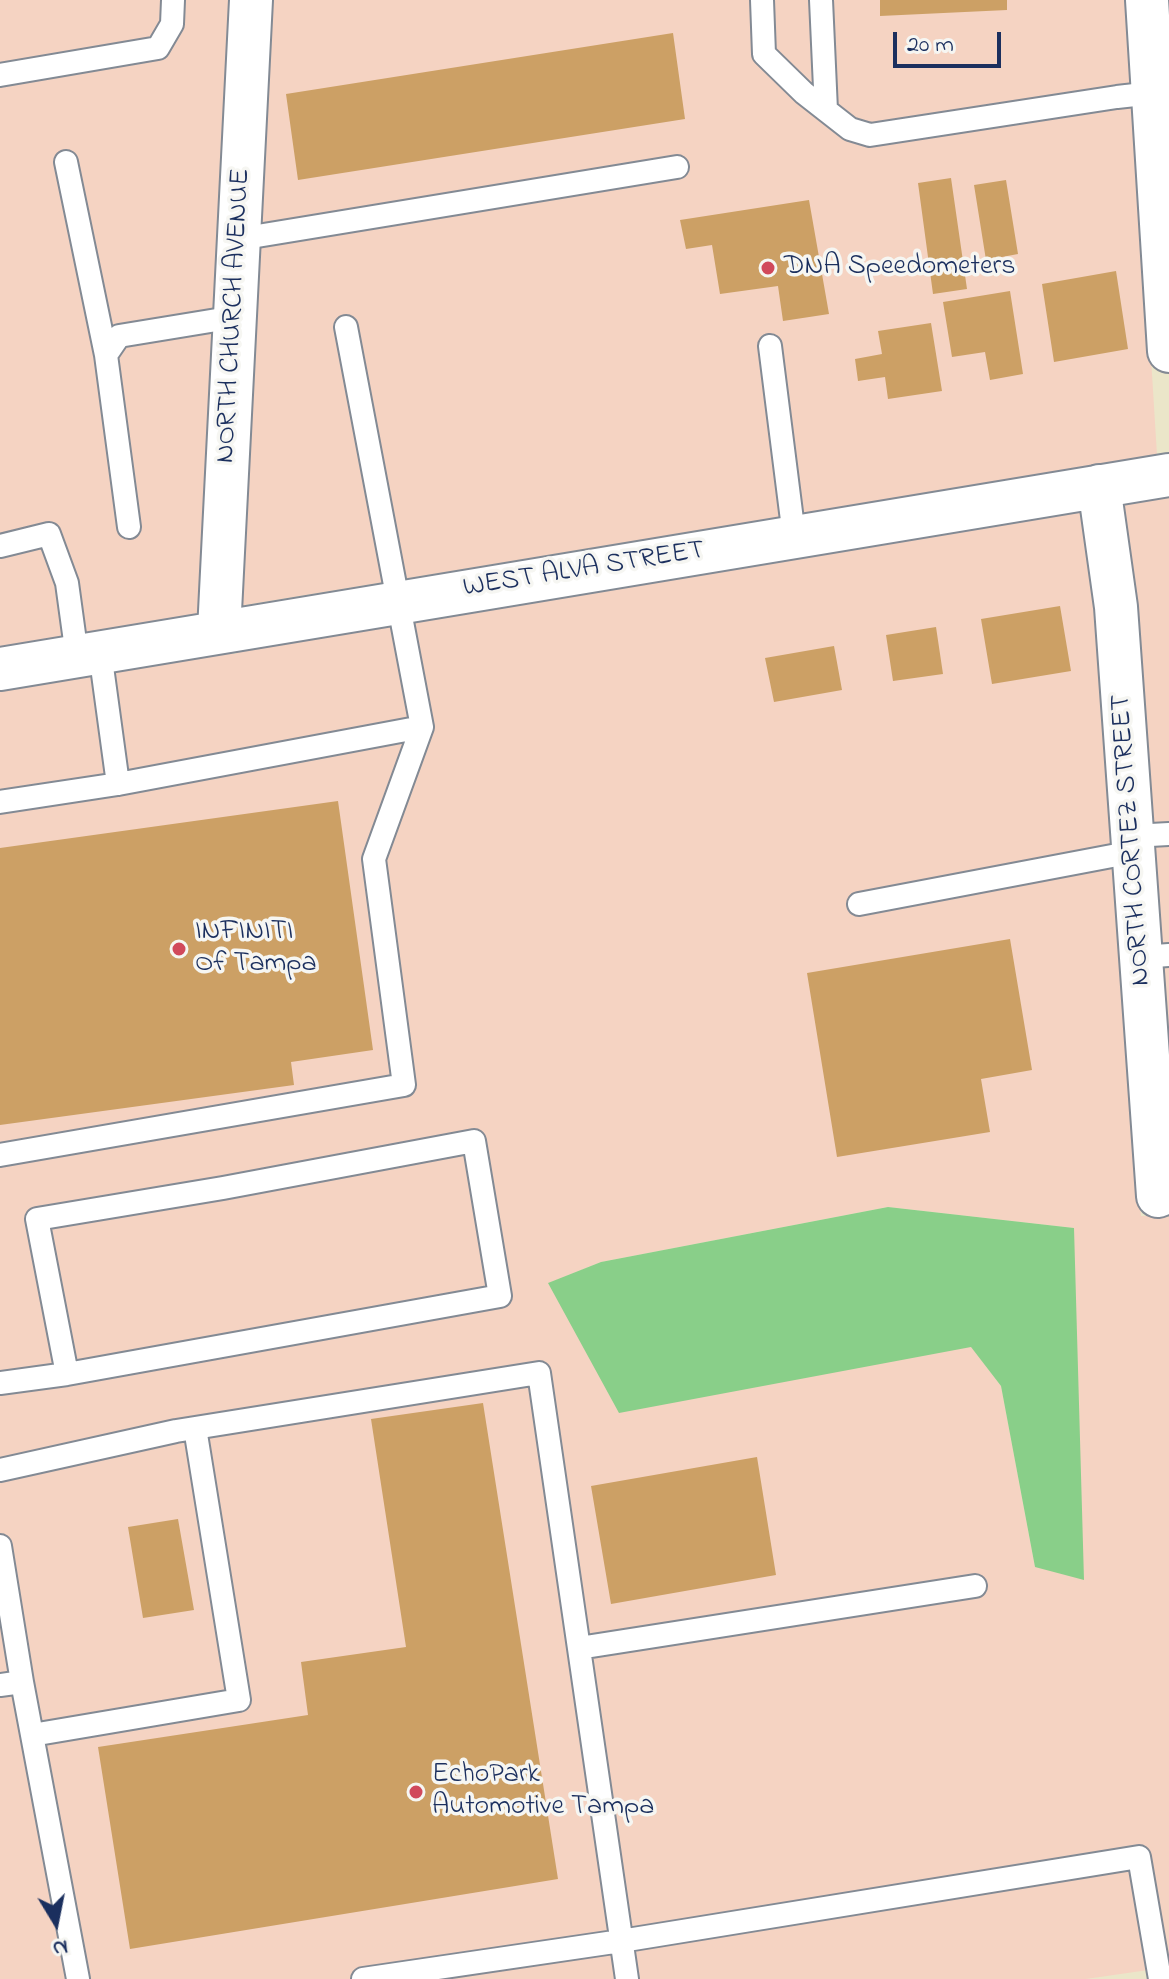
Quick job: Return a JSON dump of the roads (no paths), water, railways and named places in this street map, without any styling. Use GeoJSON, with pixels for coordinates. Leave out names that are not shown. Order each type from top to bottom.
{"type":"FeatureCollection","features":[{"type":"Feature","properties":{"kind":"street","name":"NORTH CHURCH AVENUE"},"geometry":{"type":"LineString","coordinates":[[219,631],[251,0]]}},
{"type":"Feature","properties":{"kind":"street"},"geometry":{"type":"LineString","coordinates":[[1147,0],[1169,351]]}},
{"type":"Feature","properties":{"kind":"street","name":"WEST ALVA STREET"},"geometry":{"type":"LineString","coordinates":[[0,669],[1169,475]]}},
{"type":"Feature","properties":{"kind":"street","name":"NORTH CORTEZ STREET"},"geometry":{"type":"LineString","coordinates":[[1099,486],[1145,841],[1155,956],[1158,1196]]}},
{"type":"Feature","properties":{"kind":"lane"},"geometry":{"type":"LineString","coordinates":[[0,75],[158,48],[172,24],[173,0]]}},
{"type":"Feature","properties":{"kind":"lane"},"geometry":{"type":"LineString","coordinates":[[762,0],[764,54],[850,129],[870,135],[1153,93]]}},
{"type":"Feature","properties":{"kind":"lane"},"geometry":{"type":"LineString","coordinates":[[821,0],[826,110]]}},
{"type":"Feature","properties":{"kind":"lane"},"geometry":{"type":"LineString","coordinates":[[66,162],[106,355],[129,527]]}},
{"type":"Feature","properties":{"kind":"lane"},"geometry":{"type":"LineString","coordinates":[[239,239],[677,167]]}},
{"type":"Feature","properties":{"kind":"lane"},"geometry":{"type":"LineString","coordinates":[[106,355],[119,336],[235,317]]}},
{"type":"Feature","properties":{"kind":"lane"},"geometry":{"type":"LineString","coordinates":[[0,1155],[404,1085],[374,859],[422,727],[346,327]]}},
{"type":"Feature","properties":{"kind":"lane"},"geometry":{"type":"LineString","coordinates":[[770,346],[794,536]]}},
{"type":"Feature","properties":{"kind":"lane"},"geometry":{"type":"LineString","coordinates":[[0,546],[49,534],[88,654],[118,784]]}},
{"type":"Feature","properties":{"kind":"lane"},"geometry":{"type":"LineString","coordinates":[[0,802],[118,784],[422,727]]}},
{"type":"Feature","properties":{"kind":"lane"},"geometry":{"type":"LineString","coordinates":[[859,904],[1145,841]]}},
{"type":"Feature","properties":{"kind":"lane"},"geometry":{"type":"LineString","coordinates":[[0,1383],[67,1374],[500,1296],[474,1141],[37,1219],[67,1374]]}},
{"type":"Feature","properties":{"kind":"lane"},"geometry":{"type":"LineString","coordinates":[[0,1470],[195,1428],[539,1373],[627,1979]]}},
{"type":"Feature","properties":{"kind":"lane"},"geometry":{"type":"LineString","coordinates":[[32,1735],[239,1700],[195,1428]]}},
{"type":"Feature","properties":{"kind":"lane"},"geometry":{"type":"LineString","coordinates":[[0,1546],[11,1684],[32,1735],[78,1979]]}},
{"type":"Feature","properties":{"kind":"lane"},"geometry":{"type":"LineString","coordinates":[[579,1648],[975,1586]]}},
{"type":"Feature","properties":{"kind":"lane"},"geometry":{"type":"LineString","coordinates":[[363,1979],[621,1941],[1139,1857],[1160,1979]]}},
{"type":"Feature","properties":{"kind":"place","name":"DNA Speedometers"},"geometry":{"type":"Point","coordinates":[768,268]}},
{"type":"Feature","properties":{"kind":"place","name":"INFINITI Of Tampa"},"geometry":{"type":"Point","coordinates":[179,949]}},
{"type":"Feature","properties":{"kind":"place","name":"EchoPark Automotive Tampa"},"geometry":{"type":"Point","coordinates":[416,1792]}}]}
